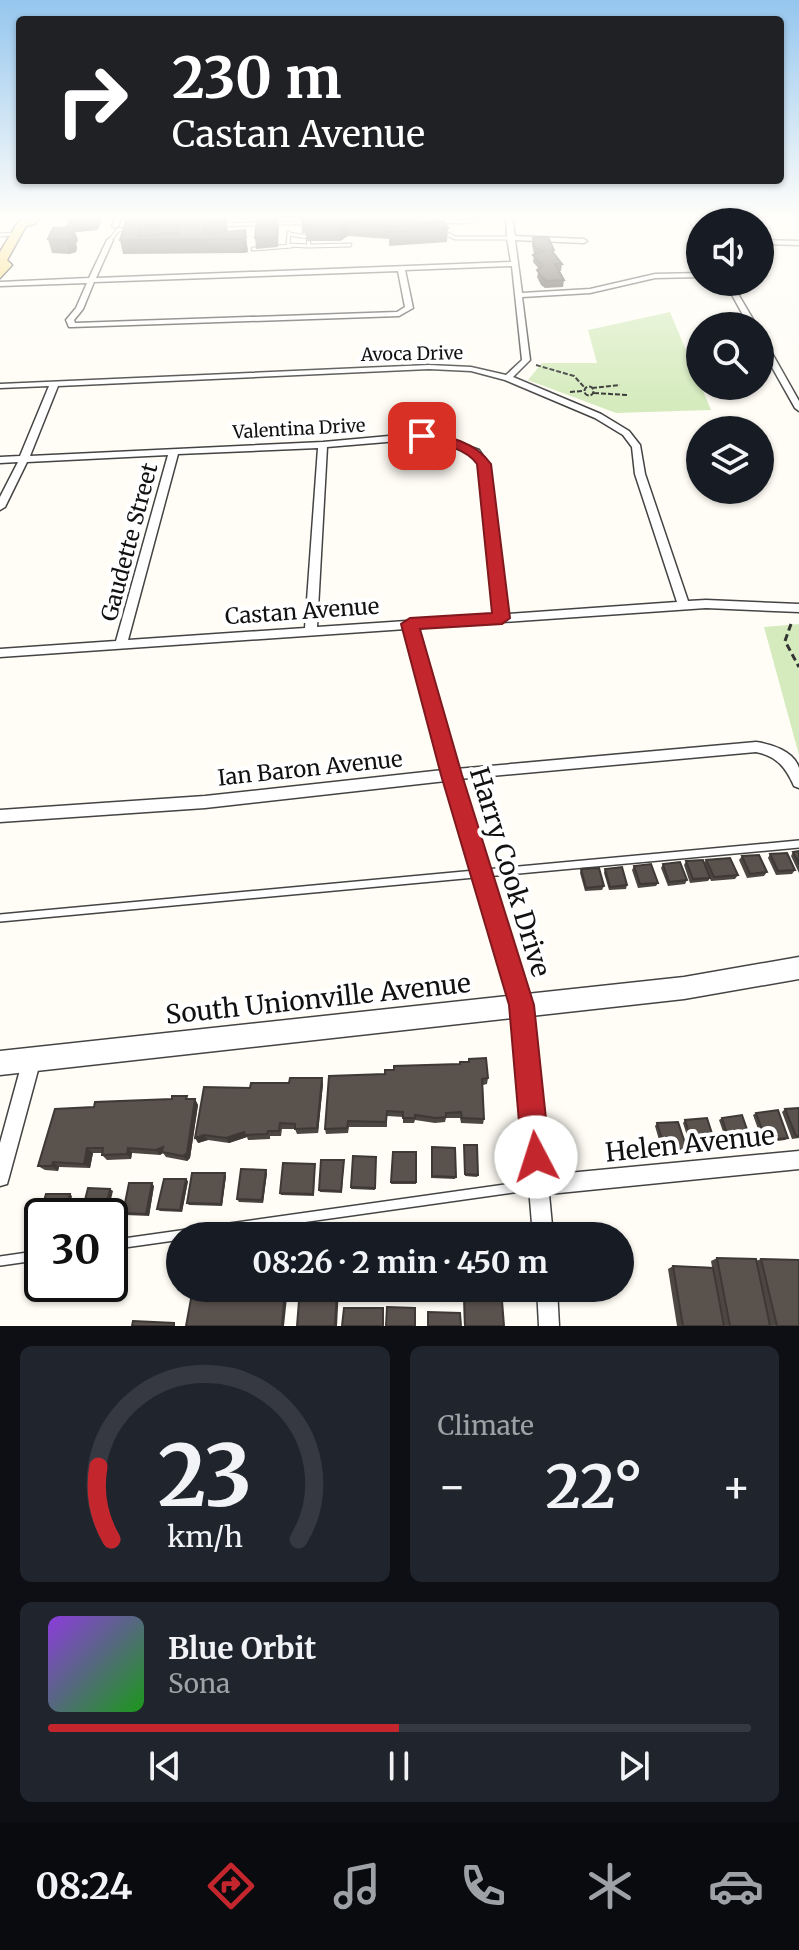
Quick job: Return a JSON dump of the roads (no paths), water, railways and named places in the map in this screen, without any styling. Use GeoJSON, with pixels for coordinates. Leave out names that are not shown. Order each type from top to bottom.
{"type":"FeatureCollection","features":[{"type":"Feature","properties":{"kind":"street"},"geometry":{"type":"LineString","coordinates":[[93,278],[79,309],[70,320],[72,325],[399,314],[409,308],[403,278]]}},
{"type":"Feature","properties":{"kind":"street"},"geometry":{"type":"LineString","coordinates":[[0,284],[172,278]]}},
{"type":"Feature","properties":{"kind":"street"},"geometry":{"type":"LineString","coordinates":[[508,378],[524,362],[516,278]]}},
{"type":"Feature","properties":{"kind":"street"},"geometry":{"type":"LineString","coordinates":[[519,295],[581,292],[646,278]]}},
{"type":"Feature","properties":{"kind":"street"},"geometry":{"type":"LineString","coordinates":[[774,364],[799,408]]}},
{"type":"Feature","properties":{"kind":"street","name":"Avoca Drive"},"geometry":{"type":"LineString","coordinates":[[0,386],[429,367],[471,369],[508,378],[598,416],[626,433],[637,447],[640,474],[684,606]]}},
{"type":"Feature","properties":{"kind":"street"},"geometry":{"type":"LineString","coordinates":[[0,507],[24,459],[54,385]]}},
{"type":"Feature","properties":{"kind":"street","name":"Valentina Drive"},"geometry":{"type":"LineString","coordinates":[[0,460],[323,445],[422,436],[441,439],[476,452],[484,464],[502,618]]}},
{"type":"Feature","properties":{"kind":"street"},"geometry":{"type":"LineString","coordinates":[[311,631],[323,445]]}},
{"type":"Feature","properties":{"kind":"street","name":"Gaudette Street"},"geometry":{"type":"LineString","coordinates":[[121,644],[174,451]]}},
{"type":"Feature","properties":{"kind":"street","name":"Castan Avenue"},"geometry":{"type":"LineString","coordinates":[[0,653],[684,606],[722,604],[799,608]]}},
{"type":"Feature","properties":{"kind":"street","name":"Harry Cook Drive"},"geometry":{"type":"LineString","coordinates":[[410,624],[451,775],[522,1005],[542,1222]]}},
{"type":"Feature","properties":{"kind":"street","name":"Ian Baron Avenue"},"geometry":{"type":"LineString","coordinates":[[0,816],[205,802],[451,775],[756,747],[770,749],[786,757],[799,782]]}},
{"type":"Feature","properties":{"kind":"street","name":"South Unionville Avenue"},"geometry":{"type":"LineString","coordinates":[[0,1063],[684,988],[799,968]]}},
{"type":"Feature","properties":{"kind":"street"},"geometry":{"type":"LineString","coordinates":[[0,1177],[32,1059]]}},
{"type":"Feature","properties":{"kind":"street","name":"Helen Avenue"},"geometry":{"type":"LineString","coordinates":[[539,1185],[799,1160]]}},
{"type":"Feature","properties":{"kind":"street"},"geometry":{"type":"LineString","coordinates":[[548,1302],[549,1326]]}},
{"type":"Feature","properties":{"kind":"lane"},"geometry":{"type":"LineString","coordinates":[[0,918],[799,844]]}},
{"type":"Feature","properties":{"kind":"lane"},"geometry":{"type":"LineString","coordinates":[[128,1242],[539,1185]]}},
{"type":"Feature","properties":{"kind":"lane"},"geometry":{"type":"LineString","coordinates":[[0,1261],[24,1258]]}}]}
